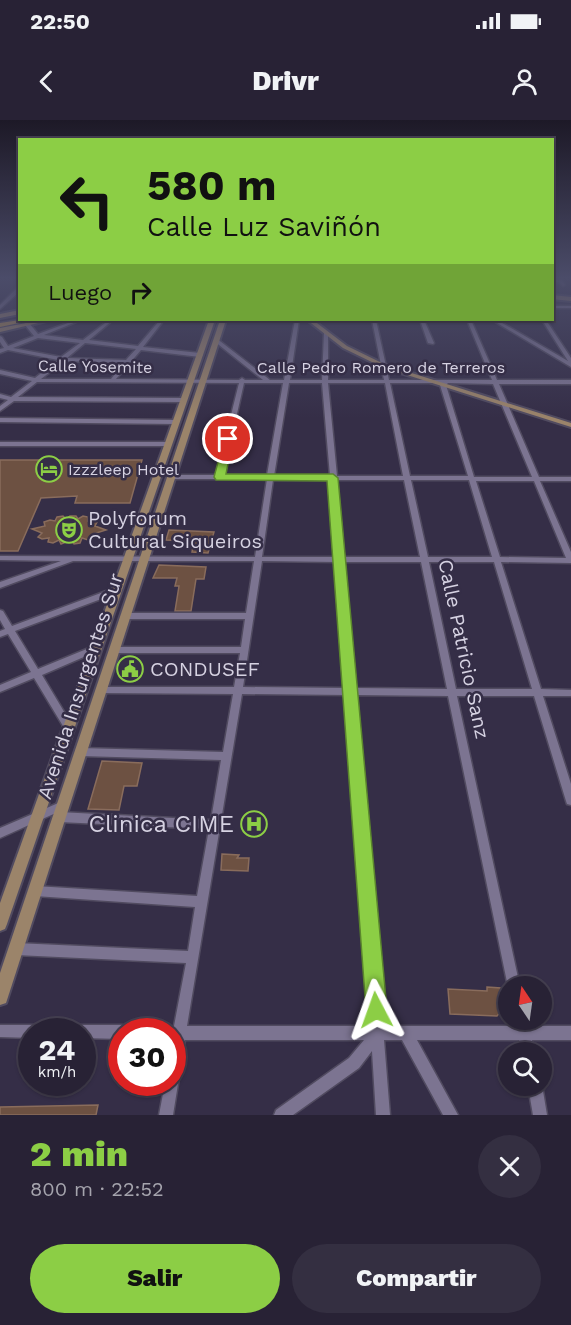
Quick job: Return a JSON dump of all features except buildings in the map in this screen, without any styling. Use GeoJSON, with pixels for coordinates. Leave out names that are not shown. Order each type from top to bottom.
{"type":"FeatureCollection","features":[{"type":"Feature","properties":{"kind":"main road","name":"Avenida Insurgentes Sur"},"geometry":{"type":"LineString","coordinates":[[0,924],[210,325]]}},
{"type":"Feature","properties":{"kind":"main road","name":"Avenida Insurgentes Sur"},"geometry":{"type":"LineString","coordinates":[[0,997],[221,325]]}},
{"type":"Feature","properties":{"kind":"main road"},"geometry":{"type":"LineString","coordinates":[[317,325],[353,352],[431,381],[445,383]]}},
{"type":"Feature","properties":{"kind":"main road"},"geometry":{"type":"LineString","coordinates":[[327,325],[355,348],[383,363],[571,425]]}},
{"type":"Feature","properties":{"kind":"main road"},"geometry":{"type":"LineString","coordinates":[[503,401],[571,418]]}},
{"type":"Feature","properties":{"kind":"street"},"geometry":{"type":"LineString","coordinates":[[30,325],[37,336],[200,355]]}},
{"type":"Feature","properties":{"kind":"street"},"geometry":{"type":"LineString","coordinates":[[0,351],[65,325]]}},
{"type":"Feature","properties":{"kind":"street"},"geometry":{"type":"LineString","coordinates":[[0,409],[104,325]]}},
{"type":"Feature","properties":{"kind":"street"},"geometry":{"type":"LineString","coordinates":[[113,380],[158,325]]}},
{"type":"Feature","properties":{"kind":"street"},"geometry":{"type":"LineString","coordinates":[[179,1018],[193,957],[245,650],[285,381],[296,325]]}},
{"type":"Feature","properties":{"kind":"street","name":"Calle Patricio Sanz"},"geometry":{"type":"LineString","coordinates":[[375,325],[454,692],[512,976]]}},
{"type":"Feature","properties":{"kind":"street"},"geometry":{"type":"LineString","coordinates":[[424,325],[431,343]]}},
{"type":"Feature","properties":{"kind":"street"},"geometry":{"type":"LineString","coordinates":[[0,558],[571,560],[471,325]]}},
{"type":"Feature","properties":{"kind":"street"},"geometry":{"type":"LineString","coordinates":[[504,325],[571,364]]}},
{"type":"Feature","properties":{"kind":"street"},"geometry":{"type":"LineString","coordinates":[[548,325],[571,364]]}},
{"type":"Feature","properties":{"kind":"street"},"geometry":{"type":"LineString","coordinates":[[326,333],[325,381],[352,692],[384,1115]]}},
{"type":"Feature","properties":{"kind":"street"},"geometry":{"type":"LineString","coordinates":[[0,338],[7,348],[61,359],[128,362]]}},
{"type":"Feature","properties":{"kind":"street"},"geometry":{"type":"LineString","coordinates":[[216,339],[267,381]]}},
{"type":"Feature","properties":{"kind":"street"},"geometry":{"type":"LineString","coordinates":[[556,355],[566,354]]}},
{"type":"Feature","properties":{"kind":"street","name":"Calle Yosemite"},"geometry":{"type":"LineString","coordinates":[[0,372],[36,380],[191,380]]}},
{"type":"Feature","properties":{"kind":"street","name":"Calle Pedro Romero de Terreros"},"geometry":{"type":"LineString","coordinates":[[191,380],[431,381]]}},
{"type":"Feature","properties":{"kind":"street"},"geometry":{"type":"LineString","coordinates":[[219,477],[242,380]]}},
{"type":"Feature","properties":{"kind":"street","name":"Calle Pedro Romero de Terreros"},"geometry":{"type":"LineString","coordinates":[[445,383],[571,381]]}},
{"type":"Feature","properties":{"kind":"street"},"geometry":{"type":"LineString","coordinates":[[445,383],[571,801]]}},
{"type":"Feature","properties":{"kind":"street"},"geometry":{"type":"LineString","coordinates":[[0,396],[12,399],[184,400]]}},
{"type":"Feature","properties":{"kind":"street"},"geometry":{"type":"LineString","coordinates":[[0,420],[176,422]]}},
{"type":"Feature","properties":{"kind":"street"},"geometry":{"type":"LineString","coordinates":[[0,444],[168,444]]}},
{"type":"Feature","properties":{"kind":"street"},"geometry":{"type":"LineString","coordinates":[[170,477],[571,478]]}},
{"type":"Feature","properties":{"kind":"street"},"geometry":{"type":"LineString","coordinates":[[0,585],[76,558]]}},
{"type":"Feature","properties":{"kind":"street"},"geometry":{"type":"LineString","coordinates":[[0,634],[117,590]]}},
{"type":"Feature","properties":{"kind":"street"},"geometry":{"type":"LineString","coordinates":[[0,613],[69,728]]}},
{"type":"Feature","properties":{"kind":"street"},"geometry":{"type":"LineString","coordinates":[[125,616],[250,616]]}},
{"type":"Feature","properties":{"kind":"street"},"geometry":{"type":"LineString","coordinates":[[0,688],[97,648]]}},
{"type":"Feature","properties":{"kind":"street"},"geometry":{"type":"LineString","coordinates":[[114,650],[245,650]]}},
{"type":"Feature","properties":{"kind":"street"},"geometry":{"type":"LineString","coordinates":[[100,690],[571,693]]}},
{"type":"Feature","properties":{"kind":"street"},"geometry":{"type":"LineString","coordinates":[[81,752],[227,756]]}},
{"type":"Feature","properties":{"kind":"street"},"geometry":{"type":"LineString","coordinates":[[0,833],[38,816],[61,811],[215,825]]}},
{"type":"Feature","properties":{"kind":"street"},"geometry":{"type":"LineString","coordinates":[[35,891],[202,902]]}},
{"type":"Feature","properties":{"kind":"street"},"geometry":{"type":"LineString","coordinates":[[16,949],[193,957]]}},
{"type":"Feature","properties":{"kind":"street"},"geometry":{"type":"LineString","coordinates":[[186,1033],[406,1033],[498,1028]]}},
{"type":"Feature","properties":{"kind":"street"},"geometry":{"type":"LineString","coordinates":[[546,1030],[571,1033]]}},
{"type":"Feature","properties":{"kind":"street"},"geometry":{"type":"LineString","coordinates":[[0,1031],[108,1032]]}},
{"type":"Feature","properties":{"kind":"street"},"geometry":{"type":"LineString","coordinates":[[281,1115],[354,1063],[378,1032]]}},
{"type":"Feature","properties":{"kind":"street"},"geometry":{"type":"LineString","coordinates":[[406,1033],[451,1115]]}},
{"type":"Feature","properties":{"kind":"street"},"geometry":{"type":"LineString","coordinates":[[166,1115],[169,1096]]}},
{"type":"Feature","properties":{"kind":"street"},"geometry":{"type":"LineString","coordinates":[[537,1096],[540,1115]]}},
{"type":"Feature","properties":{"kind":"place","name":"Izzzleep Hotel"},"geometry":{"type":"Point","coordinates":[49,469]}},
{"type":"Feature","properties":{"kind":"place","name":"Polyforum Cultural Siqueiros"},"geometry":{"type":"Point","coordinates":[69,530]}},
{"type":"Feature","properties":{"kind":"place","name":"CONDUSEF"},"geometry":{"type":"Point","coordinates":[130,669]}},
{"type":"Feature","properties":{"kind":"place","name":"Clinica CIME"},"geometry":{"type":"Point","coordinates":[254,824]}},
{"type":"Feature","properties":{"kind":"route"},"geometry":{"type":"LineString","coordinates":[[228,439],[219,477],[333,478],[376,1010]]}}]}
